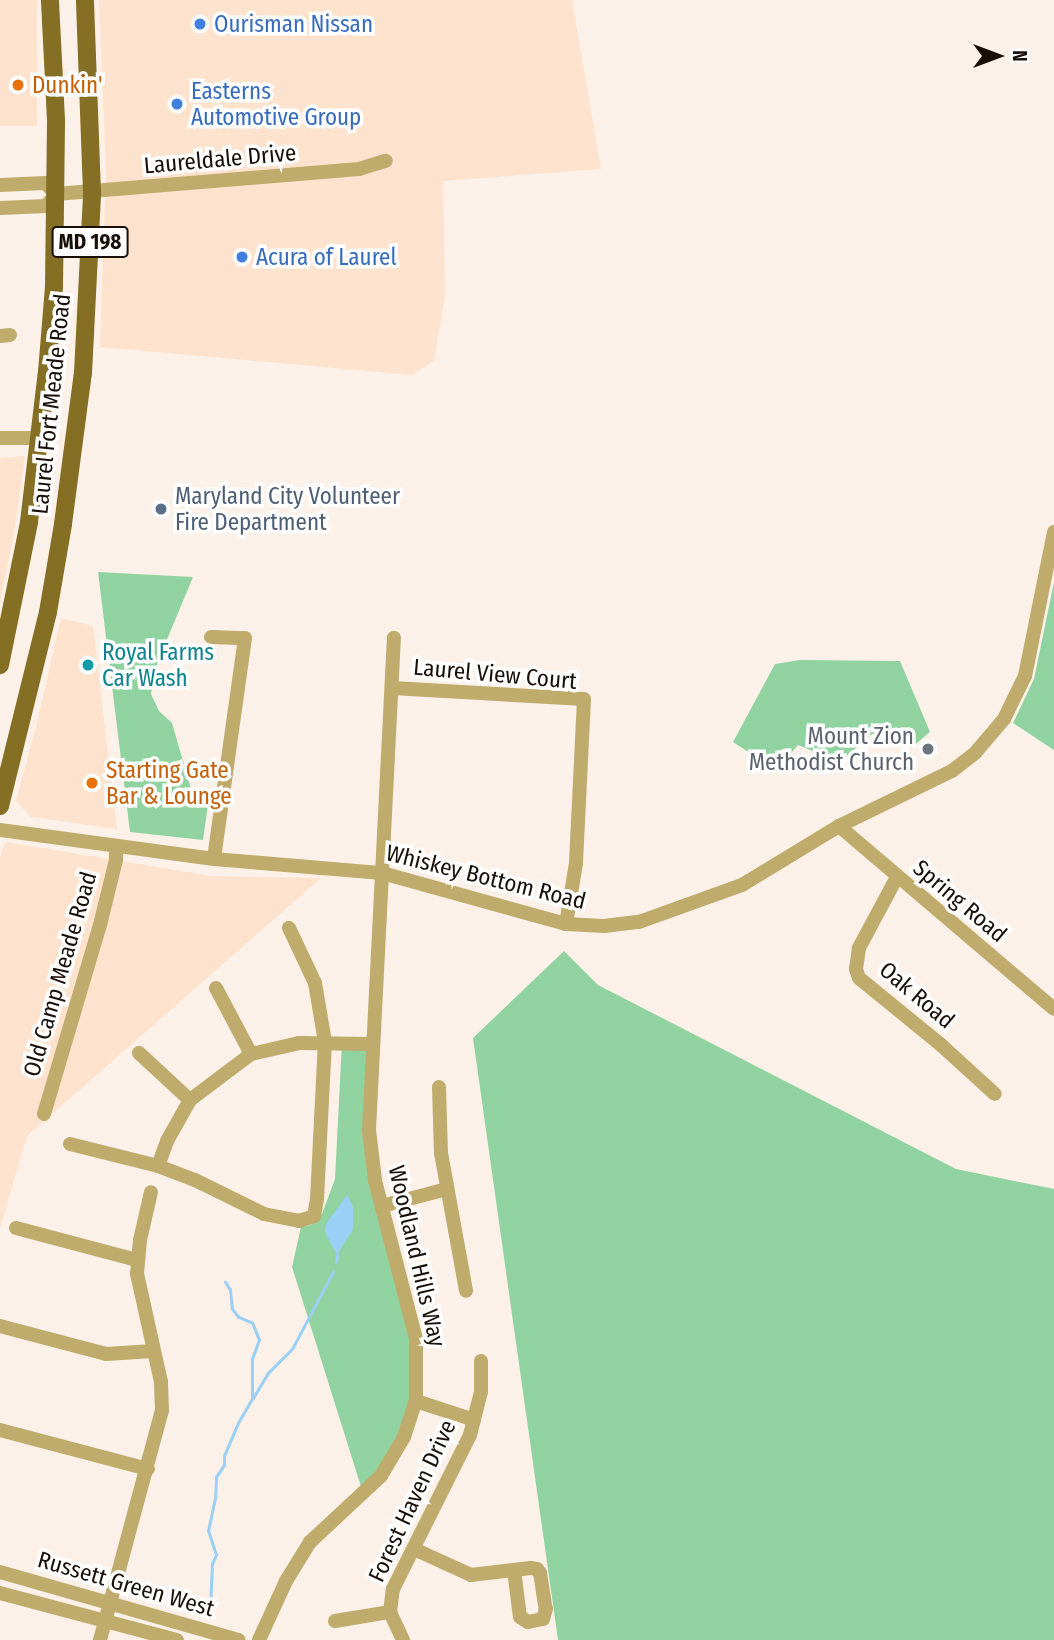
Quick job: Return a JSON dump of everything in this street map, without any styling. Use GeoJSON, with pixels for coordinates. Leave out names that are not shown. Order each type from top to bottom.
{"type":"FeatureCollection","features":[{"type":"Feature","properties":{"kind":"main road","name":"Laurel Fort Meade Road"},"geometry":{"type":"LineString","coordinates":[[0,665],[29,522],[54,287],[56,194],[50,0]]}},
{"type":"Feature","properties":{"kind":"main road","name":"Laurel Fort Meade Road"},"geometry":{"type":"LineString","coordinates":[[0,806],[30,693],[63,524],[83,373],[92,193],[85,0]]}},
{"type":"Feature","properties":{"kind":"street","name":"Laureldale Drive"},"geometry":{"type":"LineString","coordinates":[[56,194],[359,169],[386,160]]}},
{"type":"Feature","properties":{"kind":"street"},"geometry":{"type":"LineString","coordinates":[[0,185],[45,183],[56,194],[46,206],[0,208]]}},
{"type":"Feature","properties":{"kind":"street"},"geometry":{"type":"LineString","coordinates":[[0,438],[40,438]]}},
{"type":"Feature","properties":{"kind":"street","name":"Whiskey Bottom Road"},"geometry":{"type":"LineString","coordinates":[[0,830],[214,859],[382,873],[566,924],[624,925],[675,912],[742,885],[839,826],[953,771],[995,732],[1013,704],[1027,670],[1054,532]]}},
{"type":"Feature","properties":{"kind":"street"},"geometry":{"type":"LineString","coordinates":[[211,637],[245,638],[214,859]]}},
{"type":"Feature","properties":{"kind":"street","name":"Laurel View Court"},"geometry":{"type":"LineString","coordinates":[[382,873],[394,638]]}},
{"type":"Feature","properties":{"kind":"street","name":"Laurel View Court"},"geometry":{"type":"LineString","coordinates":[[392,688],[584,699],[576,863],[566,924]]}},
{"type":"Feature","properties":{"kind":"street","name":"Spring Road"},"geometry":{"type":"LineString","coordinates":[[839,826],[1054,1009]]}},
{"type":"Feature","properties":{"kind":"street","name":"Old Camp Meade Road"},"geometry":{"type":"LineString","coordinates":[[44,1114],[100,925],[116,860],[116,847]]}},
{"type":"Feature","properties":{"kind":"street","name":"Woodland Hills Way"},"geometry":{"type":"LineString","coordinates":[[259,1640],[286,1581],[310,1542],[381,1476],[404,1437],[416,1401],[416,1339],[370,1152],[372,1044],[382,873]]}},
{"type":"Feature","properties":{"kind":"street","name":"Oak Road"},"geometry":{"type":"LineString","coordinates":[[897,877],[859,948],[856,969],[859,978],[940,1044],[995,1094]]}},
{"type":"Feature","properties":{"kind":"street"},"geometry":{"type":"LineString","coordinates":[[70,1144],[158,1166],[195,1180],[264,1214],[299,1221],[314,1216],[325,1042],[315,983],[289,928]]}},
{"type":"Feature","properties":{"kind":"street"},"geometry":{"type":"LineString","coordinates":[[216,988],[251,1054]]}},
{"type":"Feature","properties":{"kind":"street"},"geometry":{"type":"LineString","coordinates":[[158,1166],[167,1141],[190,1100],[251,1054],[299,1043],[372,1044]]}},
{"type":"Feature","properties":{"kind":"street"},"geometry":{"type":"LineString","coordinates":[[139,1053],[190,1100]]}},
{"type":"Feature","properties":{"kind":"street"},"geometry":{"type":"LineString","coordinates":[[439,1087],[441,1153],[466,1292]]}},
{"type":"Feature","properties":{"kind":"street"},"geometry":{"type":"LineString","coordinates":[[382,1206],[447,1189]]}},
{"type":"Feature","properties":{"kind":"street"},"geometry":{"type":"LineString","coordinates":[[100,1640],[162,1412],[161,1382],[137,1259],[151,1192]]}},
{"type":"Feature","properties":{"kind":"street"},"geometry":{"type":"LineString","coordinates":[[16,1228],[137,1259]]}},
{"type":"Feature","properties":{"kind":"street"},"geometry":{"type":"LineString","coordinates":[[0,1326],[106,1354],[153,1351]]}},
{"type":"Feature","properties":{"kind":"street","name":"Forest Haven Drive"},"geometry":{"type":"LineString","coordinates":[[403,1640],[390,1612],[393,1589],[463,1452],[481,1392],[481,1361]]}},
{"type":"Feature","properties":{"kind":"street","name":"Forest Haven Drive"},"geometry":{"type":"LineString","coordinates":[[416,1401],[474,1420]]}},
{"type":"Feature","properties":{"kind":"street"},"geometry":{"type":"LineString","coordinates":[[0,1430],[148,1469]]}},
{"type":"Feature","properties":{"kind":"street"},"geometry":{"type":"LineString","coordinates":[[414,1549],[471,1575],[514,1570]]}},
{"type":"Feature","properties":{"kind":"street","name":"Russett Green West"},"geometry":{"type":"LineString","coordinates":[[0,1572],[238,1640]]}},
{"type":"Feature","properties":{"kind":"street","name":"Russett Green West"},"geometry":{"type":"LineString","coordinates":[[0,1592],[177,1640]]}},
{"type":"Feature","properties":{"kind":"street"},"geometry":{"type":"LineString","coordinates":[[335,1621],[390,1612]]}},
{"type":"Feature","properties":{"kind":"shaded area"},"geometry":{"type":"Polygon","coordinates":[[[0,0],[37,0],[37,126],[0,126],[0,0]]]}},
{"type":"Feature","properties":{"kind":"shaded area"},"geometry":{"type":"Polygon","coordinates":[[[99,0],[572,0],[601,169],[443,181],[445,296],[434,361],[412,375],[100,347],[106,170],[99,0]]]}},
{"type":"Feature","properties":{"kind":"shaded area"},"geometry":{"type":"Polygon","coordinates":[[[25,456],[14,533],[0,603],[0,458],[25,456]]]}},
{"type":"Feature","properties":{"kind":"shaded area"},"geometry":{"type":"Polygon","coordinates":[[[61,618],[93,626],[117,829],[31,817],[16,801],[61,618]]]}},
{"type":"Feature","properties":{"kind":"shaded area"},"geometry":{"type":"Polygon","coordinates":[[[5,842],[211,876],[321,878],[27,1136],[0,1228],[0,858],[5,842]]]}},
{"type":"Feature","properties":{"kind":"green space"},"geometry":{"type":"Polygon","coordinates":[[[98,572],[193,577],[158,661],[151,694],[159,711],[172,723],[192,792],[208,805],[203,840],[130,832],[98,572]]]}},
{"type":"Feature","properties":{"kind":"green space"},"geometry":{"type":"Polygon","coordinates":[[[1054,582],[1054,750],[1013,723],[1034,679],[1054,582]]]}},
{"type":"Feature","properties":{"kind":"green space"},"geometry":{"type":"Polygon","coordinates":[[[800,660],[900,661],[930,732],[911,748],[899,733],[872,734],[840,762],[798,745],[787,758],[768,765],[733,742],[775,664],[800,660]]]}},
{"type":"Feature","properties":{"kind":"green space"},"geometry":{"type":"Polygon","coordinates":[[[564,951],[598,985],[956,1169],[1054,1189],[1054,1640],[558,1640],[473,1038],[564,951]]]}},
{"type":"Feature","properties":{"kind":"green space"},"geometry":{"type":"Polygon","coordinates":[[[342,1042],[372,1044],[369,1130],[412,1319],[412,1417],[363,1493],[292,1267],[301,1227],[311,1225],[322,1214],[335,1179],[342,1042]]]}},
{"type":"Feature","properties":{"kind":"water"},"geometry":{"type":"Polygon","coordinates":[[[347,1195],[353,1207],[353,1229],[337,1255],[325,1232],[326,1224],[347,1195]]]}},
{"type":"Feature","properties":{"kind":"waterway"},"geometry":{"type":"LineString","coordinates":[[336,1262],[337,1255]]}},
{"type":"Feature","properties":{"kind":"waterway"},"geometry":{"type":"LineString","coordinates":[[253,1398],[268,1373],[292,1349],[333,1272]]}},
{"type":"Feature","properties":{"kind":"waterway"},"geometry":{"type":"LineString","coordinates":[[210,1609],[212,1564],[216,1555],[208,1531],[215,1499],[216,1477],[224,1465],[224,1456],[238,1423],[252,1399],[252,1359],[259,1340],[252,1323],[238,1317],[232,1309],[230,1290],[225,1282]]}},
{"type":"Feature","properties":{"kind":"place","name":"Ourisman Nissan"},"geometry":{"type":"Point","coordinates":[200,24]}},
{"type":"Feature","properties":{"kind":"place","name":"Dunkin'"},"geometry":{"type":"Point","coordinates":[18,85]}},
{"type":"Feature","properties":{"kind":"place","name":"Easterns Automotive Group"},"geometry":{"type":"Point","coordinates":[177,104]}},
{"type":"Feature","properties":{"kind":"place","name":"Acura of Laurel"},"geometry":{"type":"Point","coordinates":[242,257]}},
{"type":"Feature","properties":{"kind":"place","name":"Maryland City Volunteer Fire Department"},"geometry":{"type":"Point","coordinates":[161,509]}},
{"type":"Feature","properties":{"kind":"place","name":"Royal Farms Car Wash"},"geometry":{"type":"Point","coordinates":[88,665]}},
{"type":"Feature","properties":{"kind":"place","name":"Mount Zion Methodist Church"},"geometry":{"type":"Point","coordinates":[928,749]}},
{"type":"Feature","properties":{"kind":"place","name":"Starting Gate Bar & Lounge"},"geometry":{"type":"Point","coordinates":[92,783]}}]}
